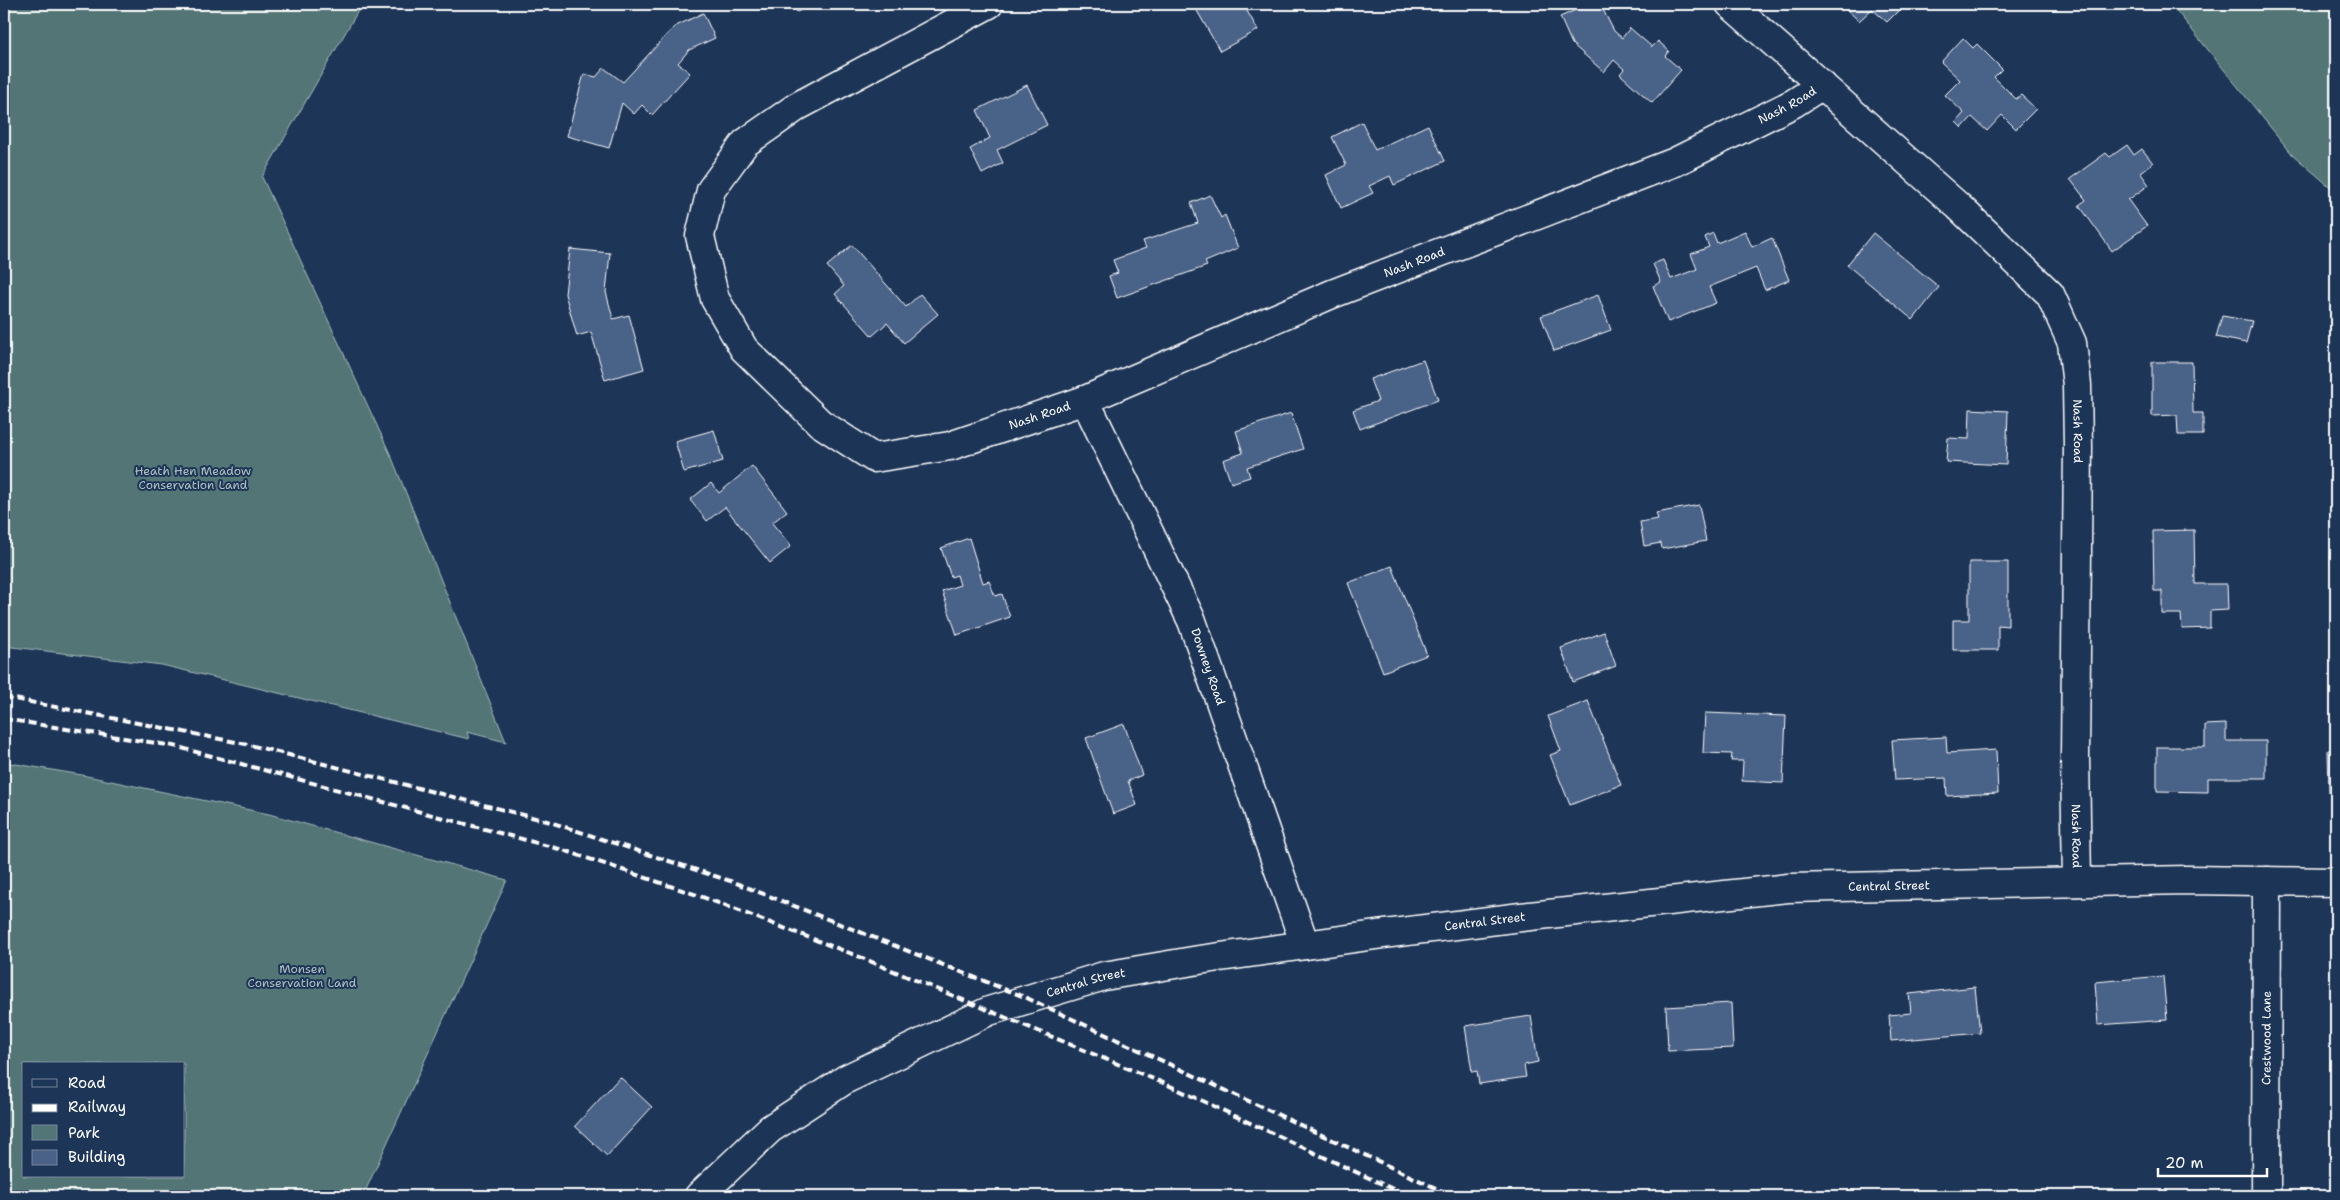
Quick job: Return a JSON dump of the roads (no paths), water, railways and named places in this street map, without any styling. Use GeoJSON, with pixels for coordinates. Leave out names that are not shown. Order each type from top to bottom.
{"type":"FeatureCollection","features":[{"type":"Feature","properties":{"kind":"street","name":"Nash Road"},"geometry":{"type":"LineString","coordinates":[[989,4],[798,106],[744,143],[711,190],[700,236],[715,299],[744,349],[820,423],[874,458],[950,446],[1085,400],[1332,294],[1675,162],[1794,103],[1822,85]]}},
{"type":"Feature","properties":{"kind":"street","name":"Nash Road"},"geometry":{"type":"LineString","coordinates":[[1730,4],[1958,206],[2050,294],[2072,343],[2077,385],[2078,447],[2075,756],[2077,882]]}},
{"type":"Feature","properties":{"kind":"street","name":"Downey Road"},"geometry":{"type":"LineString","coordinates":[[1085,400],[1192,621],[1305,945]]}},
{"type":"Feature","properties":{"kind":"street","name":"Crestwood Lane"},"geometry":{"type":"LineString","coordinates":[[2266,1196],[2267,881]]}},
{"type":"Feature","properties":{"kind":"street","name":"Central Street"},"geometry":{"type":"LineString","coordinates":[[699,1196],[770,1129],[846,1080],[989,1011],[1104,976],[1305,945],[1521,917],[1788,888],[2077,882],[2336,882]]}},
{"type":"Feature","properties":{"kind":"railway"},"geometry":{"type":"LineString","coordinates":[[4,697],[246,744],[547,821],[736,883],[1027,998],[1453,1196]]}},
{"type":"Feature","properties":{"kind":"railway"},"geometry":{"type":"LineString","coordinates":[[4,719],[174,746],[563,850],[697,895],[855,955],[1168,1085],[1408,1196]]}},
{"type":"Feature","properties":{"kind":"park label","name":"Heath Hen Meadow Conservation Land"},"geometry":{"type":"Point","coordinates":[193,478]}},
{"type":"Feature","properties":{"kind":"park label","name":"Monsen Conservation Land"},"geometry":{"type":"Point","coordinates":[302,976]}}]}
